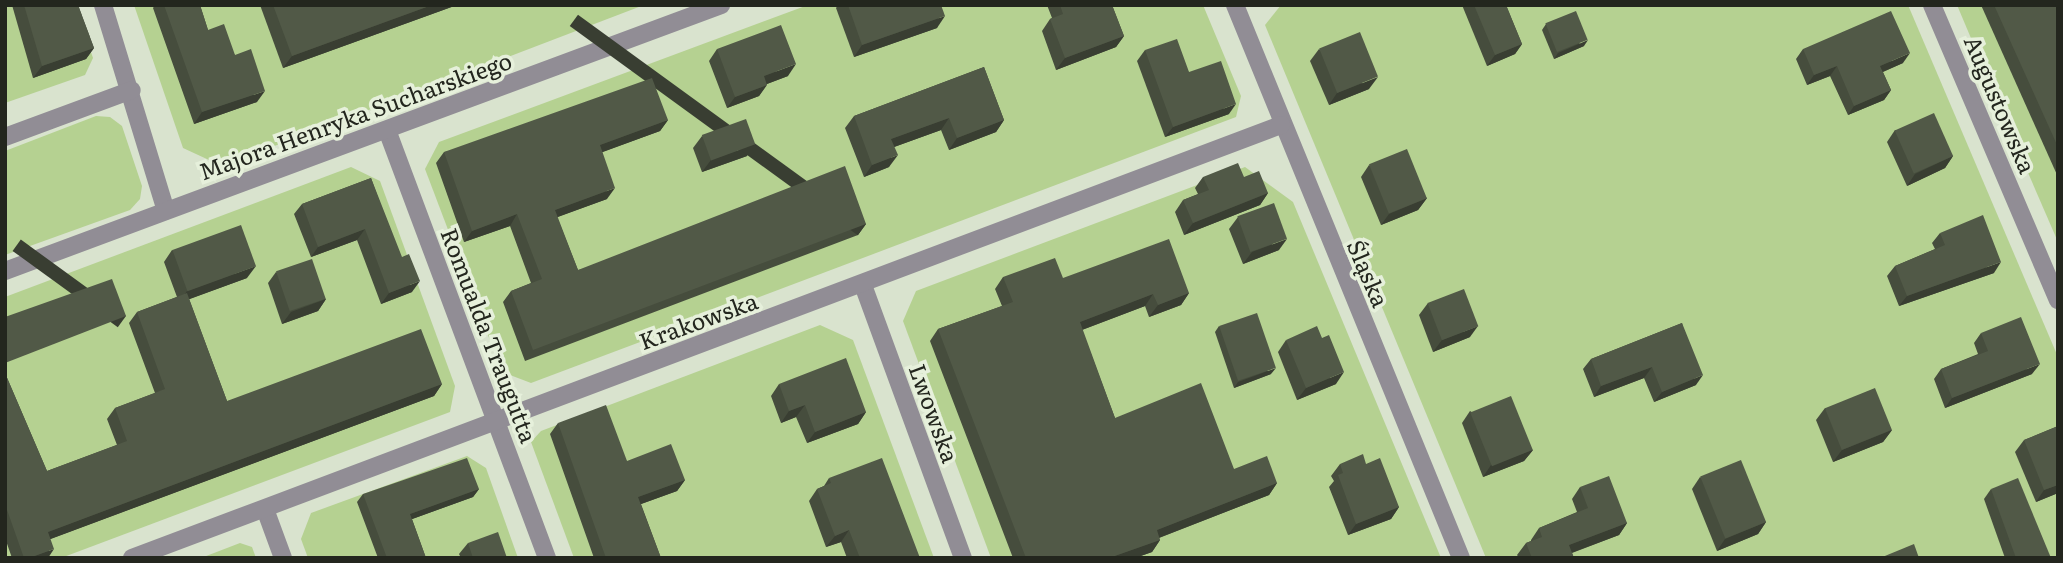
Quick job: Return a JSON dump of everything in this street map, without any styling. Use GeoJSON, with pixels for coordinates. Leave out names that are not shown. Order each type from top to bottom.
{"type":"FeatureCollection","features":[{"type":"Feature","properties":{"kind":"street"},"geometry":{"type":"LineString","coordinates":[[103,5],[132,90],[166,211]]}},
{"type":"Feature","properties":{"kind":"street","name":"Majora Henryka Sucharskiego"},"geometry":{"type":"LineString","coordinates":[[5,271],[721,5]]}},
{"type":"Feature","properties":{"kind":"street","name":"Śląska"},"geometry":{"type":"LineString","coordinates":[[1236,5],[1281,125],[1461,558]]}},
{"type":"Feature","properties":{"kind":"street","name":"Augustowska"},"geometry":{"type":"LineString","coordinates":[[1932,5],[2058,300]]}},
{"type":"Feature","properties":{"kind":"street"},"geometry":{"type":"LineString","coordinates":[[5,137],[132,90]]}},
{"type":"Feature","properties":{"kind":"street","name":"Krakowska"},"geometry":{"type":"LineString","coordinates":[[132,558],[863,285],[1281,125]]}},
{"type":"Feature","properties":{"kind":"street","name":"Romualda Traugutta"},"geometry":{"type":"LineString","coordinates":[[387,130],[547,558]]}},
{"type":"Feature","properties":{"kind":"street","name":"Lwowska"},"geometry":{"type":"LineString","coordinates":[[863,285],[962,558]]}},
{"type":"Feature","properties":{"kind":"street"},"geometry":{"type":"LineString","coordinates":[[265,509],[283,558]]}},
{"type":"Feature","properties":{"kind":"green space"},"geometry":{"type":"Polygon","coordinates":[[[5,5],[75,5],[93,58],[85,75],[5,103],[5,5]]]}},
{"type":"Feature","properties":{"kind":"green space"},"geometry":{"type":"Polygon","coordinates":[[[134,5],[644,5],[222,166],[183,148],[134,5]]]}},
{"type":"Feature","properties":{"kind":"green space"},"geometry":{"type":"Polygon","coordinates":[[[808,5],[1203,5],[1241,96],[1236,117],[531,383],[502,372],[425,169],[439,142],[808,5]]]}},
{"type":"Feature","properties":{"kind":"green space"},"geometry":{"type":"Polygon","coordinates":[[[1281,5],[1908,5],[2058,357],[2058,558],[1486,558],[1265,25],[1281,5]]]}},
{"type":"Feature","properties":{"kind":"green space"},"geometry":{"type":"Polygon","coordinates":[[[1957,5],[2058,5],[2058,242],[2016,145],[1957,5]]]}},
{"type":"Feature","properties":{"kind":"green space"},"geometry":{"type":"Polygon","coordinates":[[[96,116],[110,117],[122,126],[142,186],[140,199],[130,210],[5,255],[5,151],[96,116]]]}},
{"type":"Feature","properties":{"kind":"green space"},"geometry":{"type":"Polygon","coordinates":[[[351,167],[380,181],[455,386],[450,412],[61,558],[5,558],[5,297],[351,167]]]}},
{"type":"Feature","properties":{"kind":"green space"},"geometry":{"type":"Polygon","coordinates":[[[1245,167],[1293,202],[1441,558],[991,558],[903,321],[916,291],[1245,167]]]}},
{"type":"Feature","properties":{"kind":"green space"},"geometry":{"type":"Polygon","coordinates":[[[820,325],[853,340],[934,558],[574,558],[531,442],[541,431],[820,325]]]}},
{"type":"Feature","properties":{"kind":"green space"},"geometry":{"type":"Polygon","coordinates":[[[467,456],[486,468],[518,558],[308,558],[301,539],[311,513],[467,456]]]}},
{"type":"Feature","properties":{"kind":"green space"},"geometry":{"type":"Polygon","coordinates":[[[240,543],[252,547],[256,558],[201,558],[240,543]]]}},
{"type":"Feature","properties":{"kind":"building"},"geometry":{"type":"Polygon","coordinates":[[[24,5],[78,5],[94,48],[42,66],[24,5]]]}},
{"type":"Feature","properties":{"kind":"building"},"geometry":{"type":"Polygon","coordinates":[[[164,5],[200,5],[208,30],[224,24],[235,55],[251,49],[265,91],[202,112],[164,5]]]}},
{"type":"Feature","properties":{"kind":"building"},"geometry":{"type":"Polygon","coordinates":[[[273,5],[432,5],[292,56],[273,5]]]}},
{"type":"Feature","properties":{"kind":"building"},"geometry":{"type":"Polygon","coordinates":[[[848,5],[941,5],[945,16],[862,45],[848,5]]]}},
{"type":"Feature","properties":{"kind":"building"},"geometry":{"type":"Polygon","coordinates":[[[1060,5],[1112,5],[1124,36],[1065,58],[1050,19],[1063,14],[1060,5]]]}},
{"type":"Feature","properties":{"kind":"building"},"geometry":{"type":"Polygon","coordinates":[[[1474,5],[1506,5],[1522,44],[1495,55],[1474,5]]]}},
{"type":"Feature","properties":{"kind":"building"},"geometry":{"type":"Polygon","coordinates":[[[1994,5],[2058,5],[2058,147],[1994,5]]]}},
{"type":"Feature","properties":{"kind":"building"},"geometry":{"type":"Polygon","coordinates":[[[1576,11],[1588,40],[1557,52],[1545,23],[1576,11]]]}},
{"type":"Feature","properties":{"kind":"building"},"geometry":{"type":"Polygon","coordinates":[[[1891,11],[1910,53],[1880,66],[1891,90],[1854,106],[1837,66],[1814,75],[1803,49],[1891,11]]]}},
{"type":"Feature","properties":{"kind":"building"},"geometry":{"type":"Polygon","coordinates":[[[781,25],[796,64],[764,76],[767,85],[735,97],[717,49],[781,25]]]}},
{"type":"Feature","properties":{"kind":"building"},"geometry":{"type":"Polygon","coordinates":[[[1360,32],[1378,77],[1337,93],[1319,48],[1360,32]]]}},
{"type":"Feature","properties":{"kind":"building"},"geometry":{"type":"Polygon","coordinates":[[[1177,39],[1189,72],[1221,61],[1236,104],[1173,127],[1145,50],[1177,39]]]}},
{"type":"Feature","properties":{"kind":"building"},"geometry":{"type":"Polygon","coordinates":[[[984,67],[1004,120],[957,138],[949,118],[891,139],[898,155],[872,165],[854,116],[984,67]]]}},
{"type":"Feature","properties":{"kind":"building"},"geometry":{"type":"Polygon","coordinates":[[[652,78],[668,120],[600,145],[615,188],[555,210],[578,270],[845,166],[866,224],[533,350],[511,291],[542,279],[517,214],[472,231],[444,152],[652,78]]]}},
{"type":"Feature","properties":{"kind":"building"},"geometry":{"type":"Polygon","coordinates":[[[1934,113],[1953,156],[1914,173],[1895,130],[1934,113]]]}},
{"type":"Feature","properties":{"kind":"building"},"geometry":{"type":"Polygon","coordinates":[[[746,119],[755,144],[711,160],[702,135],[746,119]]]}},
{"type":"Feature","properties":{"kind":"building"},"geometry":{"type":"Polygon","coordinates":[[[1407,149],[1427,198],[1389,213],[1369,164],[1407,149]]]}},
{"type":"Feature","properties":{"kind":"building"},"geometry":{"type":"Polygon","coordinates":[[[1238,163],[1244,177],[1259,171],[1268,193],[1193,223],[1183,200],[1209,190],[1203,177],[1238,163]]]}},
{"type":"Feature","properties":{"kind":"building"},"geometry":{"type":"Polygon","coordinates":[[[371,178],[402,257],[409,254],[420,281],[389,293],[365,229],[318,247],[302,204],[371,178]]]}},
{"type":"Feature","properties":{"kind":"building"},"geometry":{"type":"Polygon","coordinates":[[[1274,203],[1287,239],[1250,252],[1237,216],[1274,203]]]}},
{"type":"Feature","properties":{"kind":"building"},"geometry":{"type":"Polygon","coordinates":[[[1983,215],[2001,262],[1907,296],[1895,266],[1945,245],[1940,233],[1983,215]]]}},
{"type":"Feature","properties":{"kind":"building"},"geometry":{"type":"Polygon","coordinates":[[[241,225],[256,266],[187,291],[172,250],[241,225]]]}},
{"type":"Feature","properties":{"kind":"building"},"geometry":{"type":"Polygon","coordinates":[[[1169,239],[1189,293],[1158,305],[1153,294],[1080,322],[1115,418],[1201,383],[1234,469],[1267,456],[1277,483],[1157,530],[1160,540],[1109,558],[1026,558],[938,329],[1013,302],[1003,277],[1055,258],[1063,278],[1169,239]]]}},
{"type":"Feature","properties":{"kind":"building"},"geometry":{"type":"Polygon","coordinates":[[[312,259],[326,299],[290,311],[276,271],[312,259]]]}},
{"type":"Feature","properties":{"kind":"building"},"geometry":{"type":"Polygon","coordinates":[[[112,279],[126,316],[5,363],[5,317],[112,279]]]}},
{"type":"Feature","properties":{"kind":"building"},"geometry":{"type":"Polygon","coordinates":[[[1464,289],[1478,326],[1442,340],[1428,303],[1464,289]]]}},
{"type":"Feature","properties":{"kind":"building"},"geometry":{"type":"Polygon","coordinates":[[[187,293],[227,401],[421,329],[442,384],[48,532],[54,549],[24,558],[5,508],[5,373],[47,471],[127,441],[115,408],[165,389],[137,312],[187,293]]]}},
{"type":"Feature","properties":{"kind":"building"},"geometry":{"type":"Polygon","coordinates":[[[1257,313],[1276,368],[1238,381],[1219,326],[1257,313]]]}},
{"type":"Feature","properties":{"kind":"building"},"geometry":{"type":"Polygon","coordinates":[[[2021,317],[2040,364],[1952,398],[1941,369],[1988,351],[1981,333],[2021,317]]]}},
{"type":"Feature","properties":{"kind":"building"},"geometry":{"type":"Polygon","coordinates":[[[1682,323],[1703,375],[1662,392],[1652,367],[1601,386],[1591,359],[1682,323]]]}},
{"type":"Feature","properties":{"kind":"building"},"geometry":{"type":"Polygon","coordinates":[[[1317,326],[1322,338],[1329,335],[1344,372],[1306,388],[1286,340],[1317,326]]]}},
{"type":"Feature","properties":{"kind":"building"},"geometry":{"type":"Polygon","coordinates":[[[846,358],[866,412],[815,432],[805,405],[789,411],[779,384],[846,358]]]}},
{"type":"Feature","properties":{"kind":"building"},"geometry":{"type":"Polygon","coordinates":[[[1875,388],[1892,430],[1842,450],[1825,408],[1875,388]]]}},
{"type":"Feature","properties":{"kind":"building"},"geometry":{"type":"Polygon","coordinates":[[[1511,396],[1533,450],[1492,466],[1470,412],[1511,396]]]}},
{"type":"Feature","properties":{"kind":"building"},"geometry":{"type":"Polygon","coordinates":[[[606,405],[627,461],[671,444],[685,480],[638,497],[661,558],[606,558],[558,423],[606,405]]]}},
{"type":"Feature","properties":{"kind":"building"},"geometry":{"type":"Polygon","coordinates":[[[2058,426],[2058,485],[2044,490],[2024,440],[2058,426]]]}},
{"type":"Feature","properties":{"kind":"building"},"geometry":{"type":"Polygon","coordinates":[[[1363,454],[1366,464],[1380,458],[1399,507],[1356,524],[1338,475],[1343,473],[1340,464],[1363,454]]]}},
{"type":"Feature","properties":{"kind":"building"},"geometry":{"type":"Polygon","coordinates":[[[467,458],[479,489],[410,514],[426,558],[387,558],[363,494],[467,458]]]}},
{"type":"Feature","properties":{"kind":"building"},"geometry":{"type":"Polygon","coordinates":[[[882,458],[920,558],[860,558],[849,530],[835,536],[817,489],[831,483],[829,478],[882,458]]]}},
{"type":"Feature","properties":{"kind":"building"},"geometry":{"type":"Polygon","coordinates":[[[1741,460],[1766,522],[1725,539],[1700,476],[1741,460]]]}},
{"type":"Feature","properties":{"kind":"building"},"geometry":{"type":"Polygon","coordinates":[[[1609,476],[1627,523],[1569,545],[1574,558],[1532,558],[1526,543],[1542,537],[1539,528],[1588,508],[1580,487],[1609,476]]]}},
{"type":"Feature","properties":{"kind":"building"},"geometry":{"type":"Polygon","coordinates":[[[2018,478],[2051,558],[2016,558],[1991,489],[2018,478]]]}},
{"type":"Feature","properties":{"kind":"building"},"geometry":{"type":"Polygon","coordinates":[[[498,532],[507,558],[473,558],[468,543],[498,532]]]}},
{"type":"Feature","properties":{"kind":"building"},"geometry":{"type":"Polygon","coordinates":[[[1914,544],[1919,558],[1880,558],[1914,544]]]}}]}
